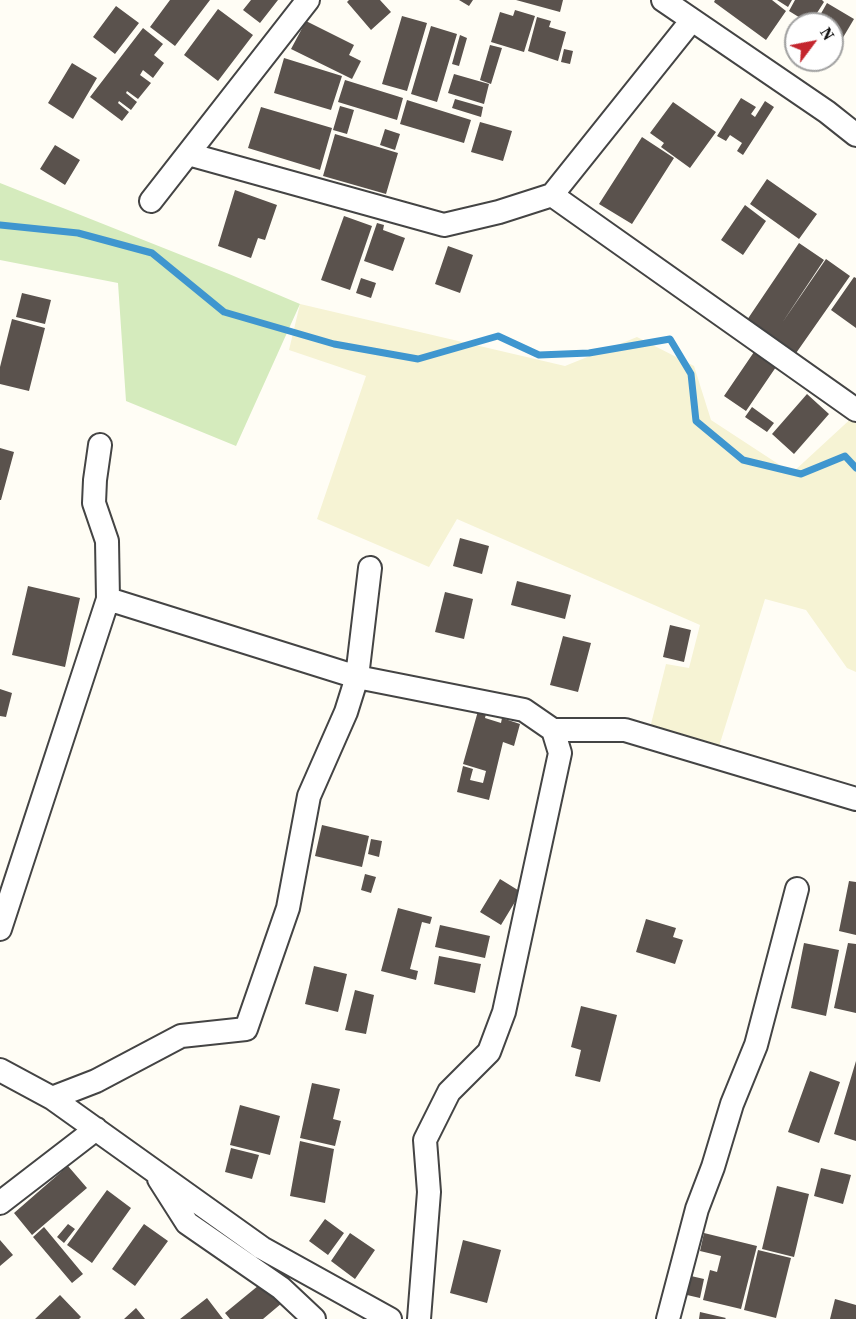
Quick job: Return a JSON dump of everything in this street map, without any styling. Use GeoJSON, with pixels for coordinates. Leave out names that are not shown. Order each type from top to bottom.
{"type":"FeatureCollection","features":[{"type":"Feature","properties":{"kind":"street"},"geometry":{"type":"LineString","coordinates":[[151,201],[308,0]]}},
{"type":"Feature","properties":{"kind":"street"},"geometry":{"type":"LineString","coordinates":[[663,0],[827,112],[856,135]]}},
{"type":"Feature","properties":{"kind":"street"},"geometry":{"type":"LineString","coordinates":[[188,154],[444,225],[499,212],[552,195],[692,20]]}},
{"type":"Feature","properties":{"kind":"street"},"geometry":{"type":"LineString","coordinates":[[552,195],[856,410]]}},
{"type":"Feature","properties":{"kind":"street"},"geometry":{"type":"LineString","coordinates":[[0,929],[108,599],[107,541],[94,503],[100,445]]}},
{"type":"Feature","properties":{"kind":"street"},"geometry":{"type":"LineString","coordinates":[[52,1098],[96,1082],[181,1036],[246,1029],[288,908],[309,796],[346,712],[357,676],[370,568]]}},
{"type":"Feature","properties":{"kind":"street"},"geometry":{"type":"LineString","coordinates":[[108,599],[357,676],[524,710],[553,730],[625,730],[856,799]]}},
{"type":"Feature","properties":{"kind":"street"},"geometry":{"type":"LineString","coordinates":[[419,1319],[429,1192],[425,1140],[449,1092],[489,1052],[504,1012],[560,753],[553,730]]}},
{"type":"Feature","properties":{"kind":"street"},"geometry":{"type":"LineString","coordinates":[[668,1319],[697,1209],[713,1167],[732,1104],[756,1046],[797,889]]}},
{"type":"Feature","properties":{"kind":"street"},"geometry":{"type":"LineString","coordinates":[[0,1070],[52,1098],[262,1248],[390,1319]]}},
{"type":"Feature","properties":{"kind":"street"},"geometry":{"type":"LineString","coordinates":[[0,1203],[96,1129]]}},
{"type":"Feature","properties":{"kind":"street"},"geometry":{"type":"LineString","coordinates":[[154,1170],[187,1223],[281,1288],[314,1319]]}},
{"type":"Feature","properties":{"kind":"shaded area"},"geometry":{"type":"Polygon","coordinates":[[[300,304],[565,366],[637,337],[694,366],[711,420],[792,473],[856,414],[856,672],[847,668],[806,610],[765,599],[716,756],[649,732],[666,664],[689,668],[700,625],[457,519],[429,567],[317,519],[366,376],[289,350],[300,304]]]}},
{"type":"Feature","properties":{"kind":"green space"},"geometry":{"type":"Polygon","coordinates":[[[0,183],[300,304],[236,446],[126,401],[118,283],[0,260],[0,183]]]}},
{"type":"Feature","properties":{"kind":"building"},"geometry":{"type":"Polygon","coordinates":[[[170,0],[210,0],[175,46],[150,27],[170,0]]]}},
{"type":"Feature","properties":{"kind":"building"},"geometry":{"type":"Polygon","coordinates":[[[251,0],[278,0],[260,23],[243,10],[251,0]]]}},
{"type":"Feature","properties":{"kind":"building"},"geometry":{"type":"Polygon","coordinates":[[[349,0],[380,0],[391,12],[371,30],[347,2],[349,0]]]}},
{"type":"Feature","properties":{"kind":"building"},"geometry":{"type":"Polygon","coordinates":[[[459,0],[473,0],[469,6],[459,0]]]}},
{"type":"Feature","properties":{"kind":"building"},"geometry":{"type":"Polygon","coordinates":[[[516,0],[563,0],[560,12],[516,0]]]}},
{"type":"Feature","properties":{"kind":"building"},"geometry":{"type":"Polygon","coordinates":[[[715,0],[772,0],[786,11],[766,40],[714,2],[715,0]]]}},
{"type":"Feature","properties":{"kind":"building"},"geometry":{"type":"Polygon","coordinates":[[[777,0],[792,0],[788,7],[777,0]]]}},
{"type":"Feature","properties":{"kind":"building"},"geometry":{"type":"Polygon","coordinates":[[[795,0],[822,0],[824,2],[818,12],[789,11],[795,0]]]}},
{"type":"Feature","properties":{"kind":"building"},"geometry":{"type":"Polygon","coordinates":[[[827,3],[842,12],[822,12],[827,3]]]}},
{"type":"Feature","properties":{"kind":"building"},"geometry":{"type":"Polygon","coordinates":[[[116,6],[139,23],[115,54],[93,37],[116,6]]]}},
{"type":"Feature","properties":{"kind":"building"},"geometry":{"type":"Polygon","coordinates":[[[218,9],[253,35],[218,81],[184,55],[218,9]]]}},
{"type":"Feature","properties":{"kind":"building"},"geometry":{"type":"Polygon","coordinates":[[[515,10],[535,16],[524,52],[491,42],[500,12],[513,16],[515,10]]]}},
{"type":"Feature","properties":{"kind":"building"},"geometry":{"type":"Polygon","coordinates":[[[844,13],[854,19],[844,36],[844,13]]]}},
{"type":"Feature","properties":{"kind":"building"},"geometry":{"type":"Polygon","coordinates":[[[402,16],[427,23],[407,91],[382,84],[402,16]]]}},
{"type":"Feature","properties":{"kind":"building"},"geometry":{"type":"Polygon","coordinates":[[[537,17],[551,21],[549,27],[566,32],[558,61],[528,51],[537,17]]]}},
{"type":"Feature","properties":{"kind":"building"},"geometry":{"type":"Polygon","coordinates":[[[306,21],[354,45],[349,55],[361,61],[352,79],[291,49],[306,21]]]}},
{"type":"Feature","properties":{"kind":"building"},"geometry":{"type":"Polygon","coordinates":[[[431,26],[457,34],[437,102],[411,94],[431,26]]]}},
{"type":"Feature","properties":{"kind":"building"},"geometry":{"type":"Polygon","coordinates":[[[143,28],[163,44],[154,55],[164,63],[153,78],[143,70],[140,75],[151,83],[138,99],[127,91],[126,93],[137,102],[131,110],[119,101],[118,103],[129,112],[122,121],[90,97],[143,28]]]}},
{"type":"Feature","properties":{"kind":"building"},"geometry":{"type":"Polygon","coordinates":[[[460,35],[467,38],[459,66],[452,64],[460,35]]]}},
{"type":"Feature","properties":{"kind":"building"},"geometry":{"type":"Polygon","coordinates":[[[490,45],[502,48],[491,84],[480,80],[490,45]]]}},
{"type":"Feature","properties":{"kind":"building"},"geometry":{"type":"Polygon","coordinates":[[[564,49],[573,51],[570,64],[561,62],[564,49]]]}},
{"type":"Feature","properties":{"kind":"building"},"geometry":{"type":"Polygon","coordinates":[[[284,58],[342,76],[331,110],[274,93],[284,58]]]}},
{"type":"Feature","properties":{"kind":"building"},"geometry":{"type":"Polygon","coordinates":[[[72,63],[97,78],[73,119],[48,103],[72,63]]]}},
{"type":"Feature","properties":{"kind":"building"},"geometry":{"type":"Polygon","coordinates":[[[454,74],[489,84],[484,104],[448,93],[454,74]]]}},
{"type":"Feature","properties":{"kind":"building"},"geometry":{"type":"Polygon","coordinates":[[[345,80],[403,98],[397,120],[338,102],[345,80]]]}},
{"type":"Feature","properties":{"kind":"building"},"geometry":{"type":"Polygon","coordinates":[[[741,98],[756,107],[751,114],[755,117],[765,101],[774,107],[743,155],[737,151],[742,143],[730,135],[726,141],[717,136],[741,98]]]}},
{"type":"Feature","properties":{"kind":"building"},"geometry":{"type":"Polygon","coordinates":[[[455,99],[483,107],[481,117],[452,108],[455,99]]]}},
{"type":"Feature","properties":{"kind":"building"},"geometry":{"type":"Polygon","coordinates":[[[407,100],[471,120],[464,143],[400,124],[407,100]]]}},
{"type":"Feature","properties":{"kind":"building"},"geometry":{"type":"Polygon","coordinates":[[[673,102],[716,132],[690,168],[661,147],[664,143],[650,133],[673,102]]]}},
{"type":"Feature","properties":{"kind":"building"},"geometry":{"type":"Polygon","coordinates":[[[340,106],[354,110],[347,134],[333,130],[340,106]]]}},
{"type":"Feature","properties":{"kind":"building"},"geometry":{"type":"Polygon","coordinates":[[[261,107],[332,128],[320,170],[248,148],[261,107]]]}},
{"type":"Feature","properties":{"kind":"building"},"geometry":{"type":"Polygon","coordinates":[[[480,122],[512,131],[503,161],[471,152],[480,122]]]}},
{"type":"Feature","properties":{"kind":"building"},"geometry":{"type":"Polygon","coordinates":[[[385,129],[400,134],[395,150],[380,145],[385,129]]]}},
{"type":"Feature","properties":{"kind":"building"},"geometry":{"type":"Polygon","coordinates":[[[335,134],[398,153],[386,194],[323,176],[335,134]]]}},
{"type":"Feature","properties":{"kind":"building"},"geometry":{"type":"Polygon","coordinates":[[[642,137],[674,158],[632,224],[599,204],[642,137]]]}},
{"type":"Feature","properties":{"kind":"building"},"geometry":{"type":"Polygon","coordinates":[[[55,145],[80,160],[65,185],[40,169],[55,145]]]}},
{"type":"Feature","properties":{"kind":"building"},"geometry":{"type":"Polygon","coordinates":[[[767,179],[817,214],[799,239],[750,204],[767,179]]]}},
{"type":"Feature","properties":{"kind":"building"},"geometry":{"type":"Polygon","coordinates":[[[235,190],[277,205],[265,240],[258,238],[251,258],[218,246],[235,190]]]}},
{"type":"Feature","properties":{"kind":"building"},"geometry":{"type":"Polygon","coordinates":[[[745,205],[766,221],[743,255],[721,240],[745,205]]]}},
{"type":"Feature","properties":{"kind":"building"},"geometry":{"type":"Polygon","coordinates":[[[344,216],[372,226],[350,290],[321,280],[344,216]]]}},
{"type":"Feature","properties":{"kind":"building"},"geometry":{"type":"Polygon","coordinates":[[[377,223],[384,225],[383,230],[405,238],[393,271],[364,261],[377,223]]]}},
{"type":"Feature","properties":{"kind":"building"},"geometry":{"type":"Polygon","coordinates":[[[799,243],[824,260],[782,323],[826,259],[850,276],[794,356],[747,320],[799,243]]]}},
{"type":"Feature","properties":{"kind":"building"},"geometry":{"type":"Polygon","coordinates":[[[448,246],[473,255],[460,293],[435,284],[448,246]]]}},
{"type":"Feature","properties":{"kind":"building"},"geometry":{"type":"Polygon","coordinates":[[[854,277],[856,278],[856,328],[831,310],[854,277]]]}},
{"type":"Feature","properties":{"kind":"building"},"geometry":{"type":"Polygon","coordinates":[[[361,278],[376,283],[371,298],[356,293],[361,278]]]}},
{"type":"Feature","properties":{"kind":"building"},"geometry":{"type":"Polygon","coordinates":[[[22,293],[51,300],[45,324],[16,317],[22,293]]]}},
{"type":"Feature","properties":{"kind":"building"},"geometry":{"type":"Polygon","coordinates":[[[12,319],[45,328],[29,391],[0,384],[0,367],[12,319]]]}},
{"type":"Feature","properties":{"kind":"building"},"geometry":{"type":"Polygon","coordinates":[[[754,352],[776,367],[746,411],[724,396],[754,352]]]}},
{"type":"Feature","properties":{"kind":"building"},"geometry":{"type":"Polygon","coordinates":[[[807,394],[829,414],[794,454],[772,434],[807,394]]]}},
{"type":"Feature","properties":{"kind":"building"},"geometry":{"type":"Polygon","coordinates":[[[752,407],[774,423],[767,432],[745,417],[752,407]]]}},
{"type":"Feature","properties":{"kind":"building"},"geometry":{"type":"Polygon","coordinates":[[[0,448],[14,452],[1,500],[0,500],[0,448]]]}},
{"type":"Feature","properties":{"kind":"building"},"geometry":{"type":"Polygon","coordinates":[[[460,538],[489,546],[482,574],[453,566],[460,538]]]}},
{"type":"Feature","properties":{"kind":"building"},"geometry":{"type":"Polygon","coordinates":[[[517,581],[571,595],[565,619],[511,605],[517,581]]]}},
{"type":"Feature","properties":{"kind":"building"},"geometry":{"type":"Polygon","coordinates":[[[28,586],[80,598],[65,667],[12,655],[28,586]]]}},
{"type":"Feature","properties":{"kind":"building"},"geometry":{"type":"Polygon","coordinates":[[[445,592],[473,599],[464,639],[435,632],[445,592]]]}},
{"type":"Feature","properties":{"kind":"building"},"geometry":{"type":"Polygon","coordinates":[[[670,625],[691,630],[684,662],[663,657],[670,625]]]}},
{"type":"Feature","properties":{"kind":"building"},"geometry":{"type":"Polygon","coordinates":[[[563,636],[591,643],[578,692],[550,685],[563,636]]]}},
{"type":"Feature","properties":{"kind":"building"},"geometry":{"type":"Polygon","coordinates":[[[0,689],[12,693],[6,717],[0,716],[0,689]]]}},
{"type":"Feature","properties":{"kind":"building"},"geometry":{"type":"Polygon","coordinates":[[[478,711],[486,714],[485,718],[501,723],[502,718],[520,724],[514,746],[503,742],[489,800],[457,792],[463,766],[473,769],[470,780],[483,783],[486,771],[463,764],[478,711]]]}},
{"type":"Feature","properties":{"kind":"building"},"geometry":{"type":"Polygon","coordinates":[[[322,825],[369,836],[362,867],[315,856],[322,825]]]}},
{"type":"Feature","properties":{"kind":"building"},"geometry":{"type":"Polygon","coordinates":[[[371,839],[382,841],[379,857],[368,854],[371,839]]]}},
{"type":"Feature","properties":{"kind":"building"},"geometry":{"type":"Polygon","coordinates":[[[365,874],[376,877],[371,893],[361,890],[365,874]]]}},
{"type":"Feature","properties":{"kind":"building"},"geometry":{"type":"Polygon","coordinates":[[[500,879],[521,892],[501,925],[480,912],[500,879]]]}},
{"type":"Feature","properties":{"kind":"building"},"geometry":{"type":"Polygon","coordinates":[[[849,881],[856,882],[856,935],[839,931],[849,881]]]}},
{"type":"Feature","properties":{"kind":"building"},"geometry":{"type":"Polygon","coordinates":[[[398,908],[432,917],[430,924],[422,922],[410,969],[418,971],[416,980],[381,971],[398,908]]]}},
{"type":"Feature","properties":{"kind":"building"},"geometry":{"type":"Polygon","coordinates":[[[646,919],[676,928],[673,937],[683,940],[675,964],[636,952],[646,919]]]}},
{"type":"Feature","properties":{"kind":"building"},"geometry":{"type":"Polygon","coordinates":[[[440,925],[490,936],[485,958],[435,947],[440,925]]]}},
{"type":"Feature","properties":{"kind":"building"},"geometry":{"type":"Polygon","coordinates":[[[804,943],[839,950],[826,1016],[791,1008],[804,943]]]}},
{"type":"Feature","properties":{"kind":"building"},"geometry":{"type":"Polygon","coordinates":[[[848,943],[856,944],[856,1013],[834,1008],[848,943]]]}},
{"type":"Feature","properties":{"kind":"building"},"geometry":{"type":"Polygon","coordinates":[[[439,956],[481,964],[475,993],[434,984],[439,956]]]}},
{"type":"Feature","properties":{"kind":"building"},"geometry":{"type":"Polygon","coordinates":[[[314,966],[347,974],[338,1012],[305,1004],[314,966]]]}},
{"type":"Feature","properties":{"kind":"building"},"geometry":{"type":"Polygon","coordinates":[[[355,990],[374,995],[366,1034],[345,1030],[355,990]]]}},
{"type":"Feature","properties":{"kind":"building"},"geometry":{"type":"Polygon","coordinates":[[[581,1006],[617,1015],[600,1082],[575,1076],[581,1050],[571,1047],[581,1006]]]}},
{"type":"Feature","properties":{"kind":"building"},"geometry":{"type":"Polygon","coordinates":[[[856,1061],[856,1141],[834,1134],[856,1061]]]}},
{"type":"Feature","properties":{"kind":"building"},"geometry":{"type":"Polygon","coordinates":[[[810,1071],[840,1082],[819,1143],[788,1132],[810,1071]]]}},
{"type":"Feature","properties":{"kind":"building"},"geometry":{"type":"Polygon","coordinates":[[[312,1083],[340,1089],[333,1119],[341,1121],[335,1146],[300,1138],[312,1083]]]}},
{"type":"Feature","properties":{"kind":"building"},"geometry":{"type":"Polygon","coordinates":[[[240,1105],[280,1116],[270,1155],[230,1145],[240,1105]]]}},
{"type":"Feature","properties":{"kind":"building"},"geometry":{"type":"Polygon","coordinates":[[[300,1141],[334,1149],[325,1203],[290,1196],[300,1141]]]}},
{"type":"Feature","properties":{"kind":"building"},"geometry":{"type":"Polygon","coordinates":[[[231,1148],[259,1155],[252,1179],[225,1172],[231,1148]]]}},
{"type":"Feature","properties":{"kind":"building"},"geometry":{"type":"Polygon","coordinates":[[[68,1166],[87,1188],[32,1235],[14,1213],[68,1166]]]}},
{"type":"Feature","properties":{"kind":"building"},"geometry":{"type":"Polygon","coordinates":[[[821,1168],[851,1175],[843,1204],[814,1196],[821,1168]]]}},
{"type":"Feature","properties":{"kind":"building"},"geometry":{"type":"Polygon","coordinates":[[[777,1186],[809,1194],[794,1257],[762,1249],[777,1186]]]}},
{"type":"Feature","properties":{"kind":"building"},"geometry":{"type":"Polygon","coordinates":[[[107,1190],[131,1208],[92,1263],[67,1245],[107,1190]]]}},
{"type":"Feature","properties":{"kind":"building"},"geometry":{"type":"Polygon","coordinates":[[[325,1219],[344,1233],[328,1255],[309,1241],[325,1219]]]}},
{"type":"Feature","properties":{"kind":"building"},"geometry":{"type":"Polygon","coordinates":[[[68,1224],[75,1229],[64,1243],[57,1237],[68,1224]]]}},
{"type":"Feature","properties":{"kind":"building"},"geometry":{"type":"Polygon","coordinates":[[[144,1224],[168,1241],[135,1286],[112,1269],[144,1224]]]}},
{"type":"Feature","properties":{"kind":"building"},"geometry":{"type":"Polygon","coordinates":[[[44,1227],[83,1274],[72,1283],[33,1237],[44,1227]]]}},
{"type":"Feature","properties":{"kind":"building"},"geometry":{"type":"Polygon","coordinates":[[[350,1233],[375,1250],[355,1279],[331,1261],[350,1233]]]}},
{"type":"Feature","properties":{"kind":"building"},"geometry":{"type":"Polygon","coordinates":[[[704,1233],[757,1246],[741,1309],[703,1300],[710,1270],[717,1272],[721,1256],[700,1251],[704,1233]]]}},
{"type":"Feature","properties":{"kind":"building"},"geometry":{"type":"Polygon","coordinates":[[[0,1240],[13,1255],[0,1266],[0,1240]]]}},
{"type":"Feature","properties":{"kind":"building"},"geometry":{"type":"Polygon","coordinates":[[[463,1240],[501,1250],[487,1303],[450,1293],[463,1240]]]}},
{"type":"Feature","properties":{"kind":"building"},"geometry":{"type":"Polygon","coordinates":[[[758,1250],[791,1258],[776,1318],[744,1310],[758,1250]]]}},
{"type":"Feature","properties":{"kind":"building"},"geometry":{"type":"Polygon","coordinates":[[[691,1276],[704,1279],[700,1298],[687,1295],[691,1276]]]}},
{"type":"Feature","properties":{"kind":"building"},"geometry":{"type":"Polygon","coordinates":[[[264,1281],[282,1303],[263,1319],[230,1319],[225,1313],[264,1281]]]}},
{"type":"Feature","properties":{"kind":"building"},"geometry":{"type":"Polygon","coordinates":[[[60,1295],[81,1317],[79,1319],[35,1319],[60,1295]]]}},
{"type":"Feature","properties":{"kind":"building"},"geometry":{"type":"Polygon","coordinates":[[[207,1298],[223,1319],[180,1319],[207,1298]]]}},
{"type":"Feature","properties":{"kind":"building"},"geometry":{"type":"Polygon","coordinates":[[[835,1299],[856,1305],[856,1319],[830,1319],[835,1299]]]}},
{"type":"Feature","properties":{"kind":"building"},"geometry":{"type":"Polygon","coordinates":[[[136,1308],[145,1319],[124,1319],[136,1308]]]}},
{"type":"Feature","properties":{"kind":"building"},"geometry":{"type":"Polygon","coordinates":[[[700,1312],[726,1318],[699,1319],[700,1312]]]}},
{"type":"Feature","properties":{"kind":"waterway"},"geometry":{"type":"LineString","coordinates":[[0,225],[78,233],[152,253],[224,312],[334,344],[418,359],[498,336],[539,355],[589,353],[670,339],[691,374],[696,421],[743,460],[801,474],[845,456],[856,468]]}}]}
